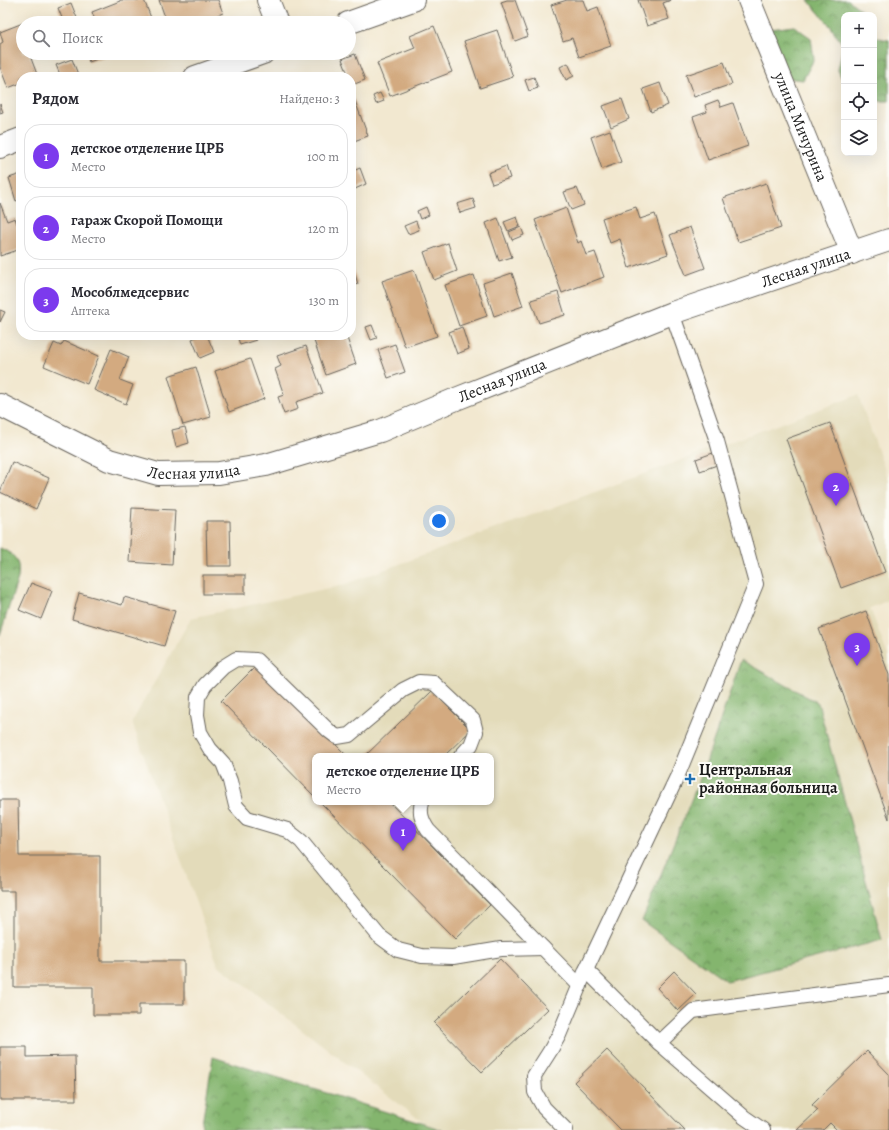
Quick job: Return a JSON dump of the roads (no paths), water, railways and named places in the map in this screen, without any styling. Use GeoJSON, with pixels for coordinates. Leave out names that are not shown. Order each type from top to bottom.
{"type":"FeatureCollection","features":[{"type":"Feature","properties":{"kind":"street"},"geometry":{"type":"LineString","coordinates":[[268,0],[274,16]]}},
{"type":"Feature","properties":{"kind":"street"},"geometry":{"type":"LineString","coordinates":[[356,20],[413,0]]}},
{"type":"Feature","properties":{"kind":"street","name":"улица Мичурина"},"geometry":{"type":"LineString","coordinates":[[749,0],[852,253]]}},
{"type":"Feature","properties":{"kind":"street"},"geometry":{"type":"LineString","coordinates":[[209,72],[243,60]]}},
{"type":"Feature","properties":{"kind":"street"},"geometry":{"type":"LineString","coordinates":[[0,146],[16,141]]}},
{"type":"Feature","properties":{"kind":"street","name":"Лесная улица"},"geometry":{"type":"LineString","coordinates":[[0,405],[109,460],[158,474],[218,473],[266,465],[380,431],[672,313],[889,240]]}},
{"type":"Feature","properties":{"kind":"lane"},"geometry":{"type":"LineString","coordinates":[[566,1130],[544,1108],[535,1092],[534,1076],[550,1051],[586,970],[677,777],[756,584],[718,441],[672,313]]}},
{"type":"Feature","properties":{"kind":"lane"},"geometry":{"type":"LineString","coordinates":[[464,753],[471,745],[476,732],[473,720],[434,683],[419,682],[403,690],[349,735],[337,737],[256,660],[236,659],[223,667],[204,685],[198,697],[197,715],[200,732],[210,749],[223,763],[230,781],[236,806],[247,818],[287,830],[301,841],[379,936],[398,950],[422,956],[453,957],[501,949],[543,948]]}},
{"type":"Feature","properties":{"kind":"lane"},"geometry":{"type":"LineString","coordinates":[[421,805],[420,809],[422,822],[428,830],[580,986]]}},
{"type":"Feature","properties":{"kind":"lane"},"geometry":{"type":"LineString","coordinates":[[586,970],[659,1043],[744,1117],[763,1130]]}},
{"type":"Feature","properties":{"kind":"lane"},"geometry":{"type":"LineString","coordinates":[[659,1043],[693,1011],[889,985]]}},
{"type":"Feature","properties":{"kind":"place","name":"гараж Скорой Помощи"},"geometry":{"type":"Point","coordinates":[836,506]}},
{"type":"Feature","properties":{"kind":"place","name":"Мособлмедсервис"},"geometry":{"type":"Point","coordinates":[857,666]}},
{"type":"Feature","properties":{"kind":"place","name":"Центральная районная больница"},"geometry":{"type":"Point","coordinates":[690,779]}},
{"type":"Feature","properties":{"kind":"place","name":"детское отделение ЦРБ"},"geometry":{"type":"Point","coordinates":[403,851]}}]}
